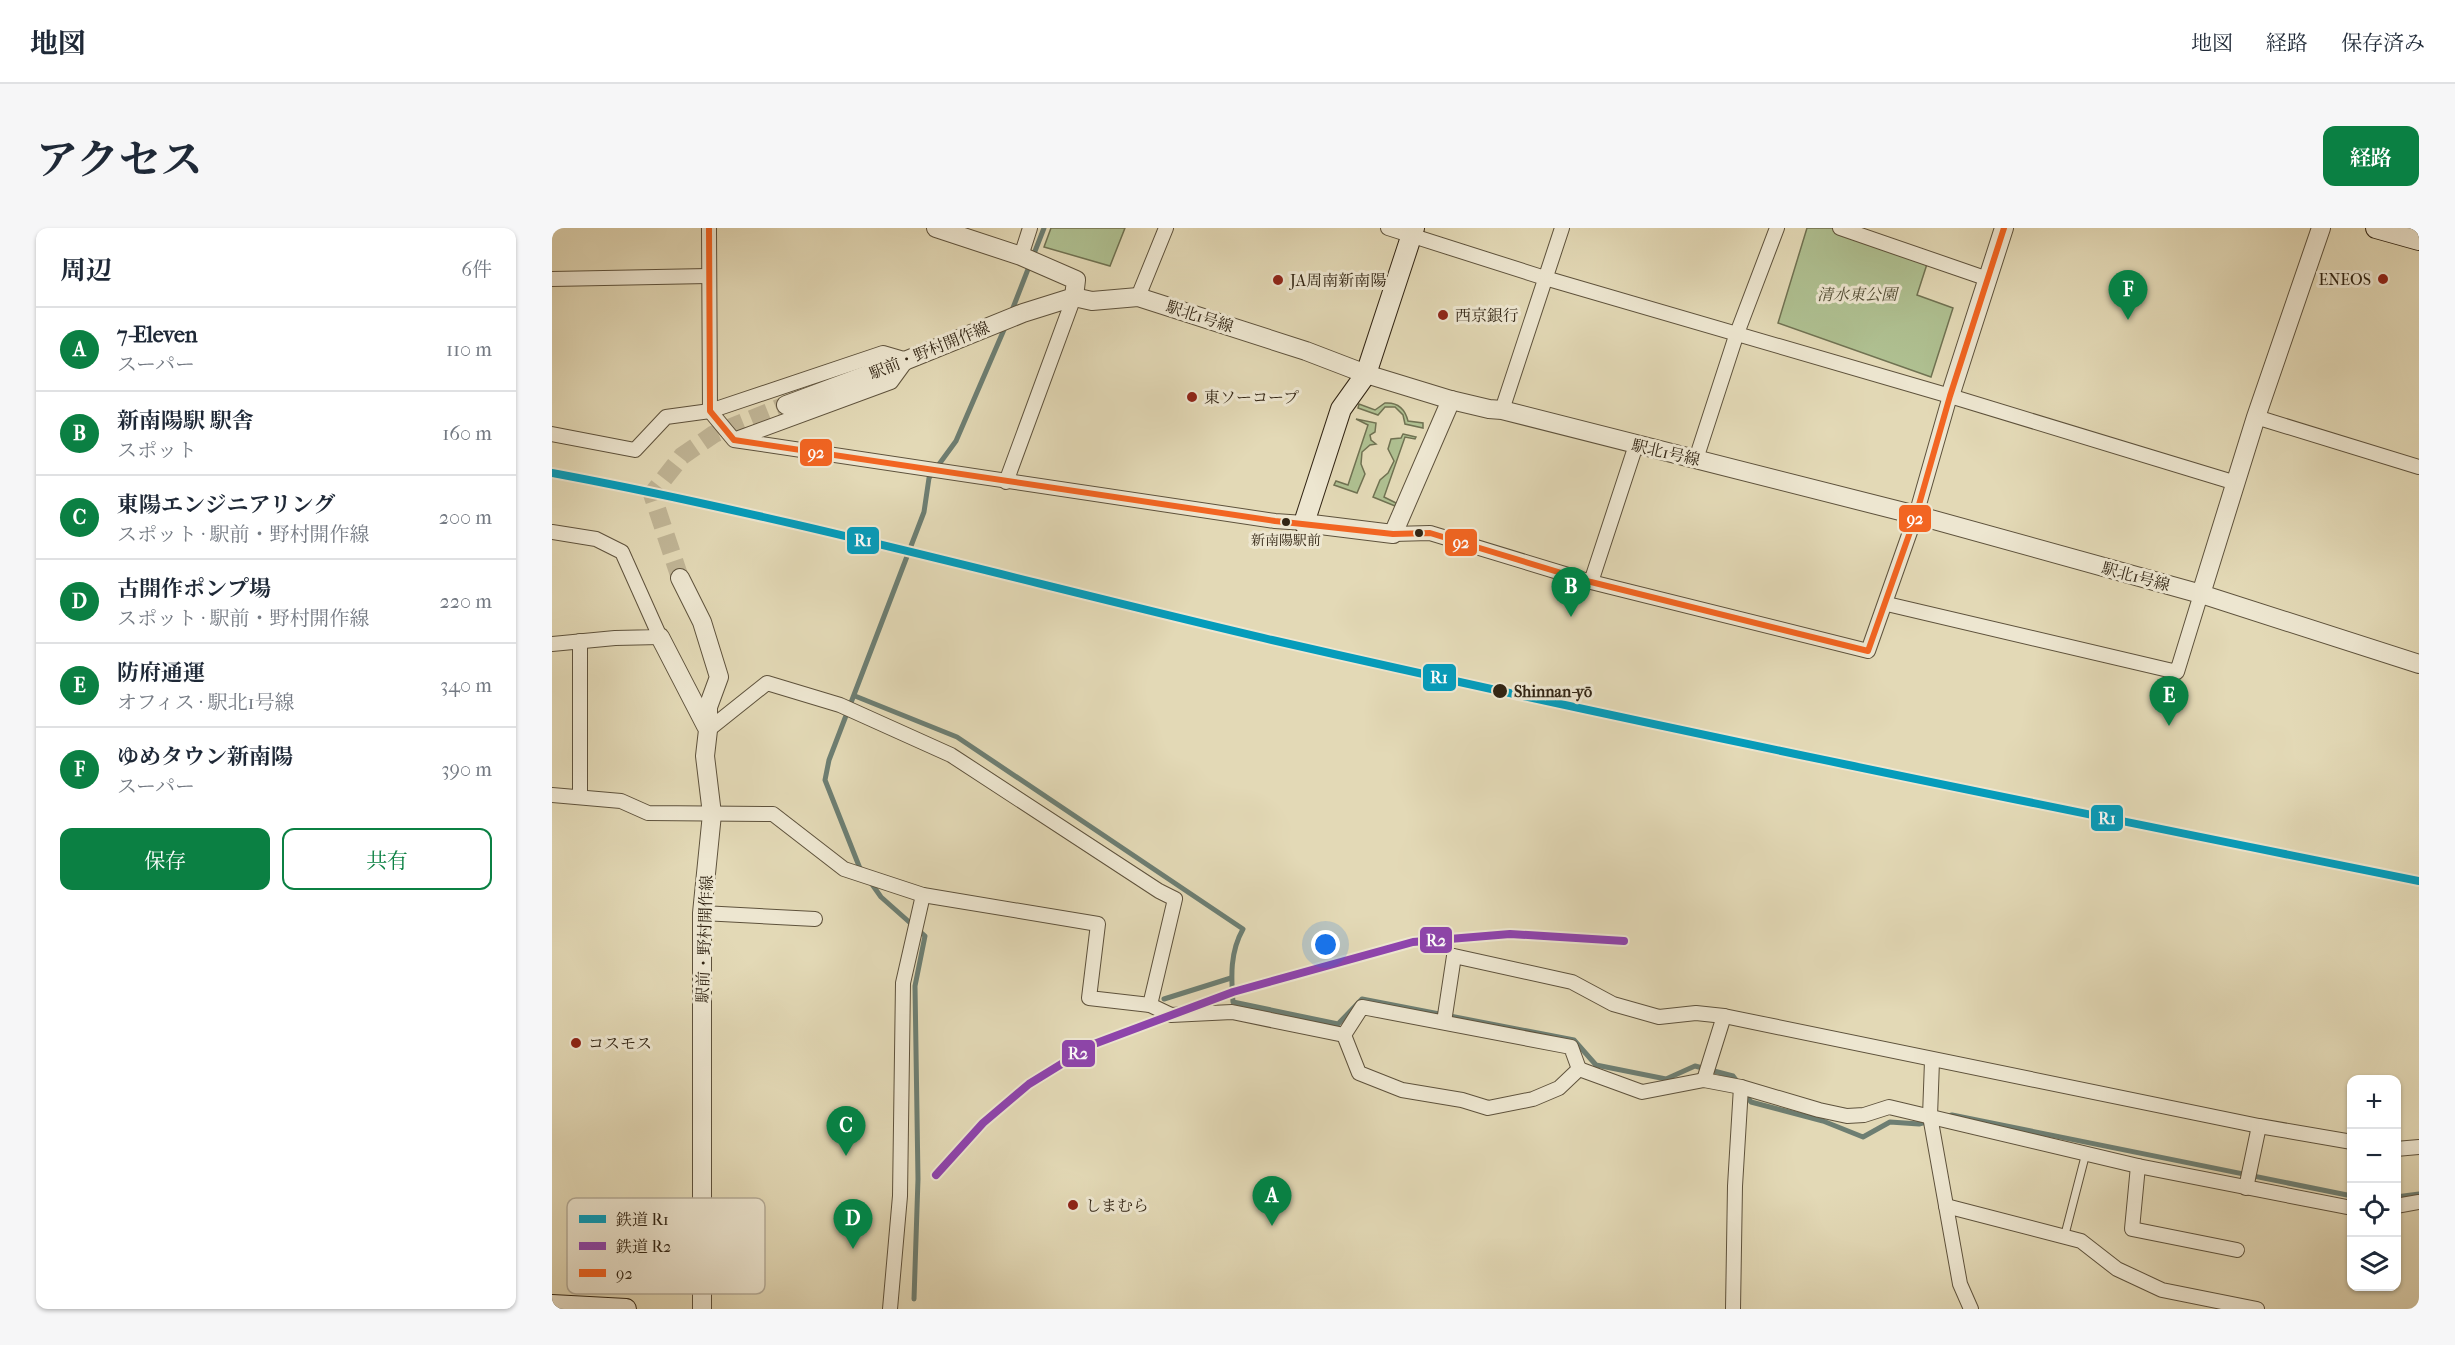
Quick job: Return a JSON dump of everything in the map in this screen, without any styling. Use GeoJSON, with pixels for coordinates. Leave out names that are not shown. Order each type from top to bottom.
{"type":"FeatureCollection","features":[{"type":"Feature","properties":{"kind":"main road"},"geometry":{"type":"LineString","coordinates":[[2376,228],[2419,240]]}},
{"type":"Feature","properties":{"kind":"main road"},"geometry":{"type":"LineString","coordinates":[[1304,524],[1341,409],[1366,374],[1412,232]]}},
{"type":"Feature","properties":{"kind":"main road"},"geometry":{"type":"LineString","coordinates":[[552,1305],[626,1309]]}},
{"type":"Feature","properties":{"kind":"street"},"geometry":{"type":"LineString","coordinates":[[709,228],[710,411],[734,440],[1275,521],[1393,534],[1430,533],[1591,582],[1868,651],[1887,604],[1916,515],[1950,396],[2004,228]]}},
{"type":"Feature","properties":{"kind":"street"},"geometry":{"type":"LineString","coordinates":[[936,228],[1020,256],[1076,280],[1074,297],[1006,482]]}},
{"type":"Feature","properties":{"kind":"street"},"geometry":{"type":"LineString","coordinates":[[1020,256],[1030,228]]}},
{"type":"Feature","properties":{"kind":"street"},"geometry":{"type":"LineString","coordinates":[[1138,297],[1166,228]]}},
{"type":"Feature","properties":{"kind":"street"},"geometry":{"type":"LineString","coordinates":[[1388,228],[1412,232],[1545,279],[1950,396],[2236,483]]}},
{"type":"Feature","properties":{"kind":"street"},"geometry":{"type":"LineString","coordinates":[[1502,410],[1562,228]]}},
{"type":"Feature","properties":{"kind":"street"},"geometry":{"type":"LineString","coordinates":[[1696,459],[1736,336],[1777,228]]}},
{"type":"Feature","properties":{"kind":"street"},"geometry":{"type":"LineString","coordinates":[[1840,228],[1988,279]]}},
{"type":"Feature","properties":{"kind":"street"},"geometry":{"type":"LineString","coordinates":[[1887,604],[2177,672],[2256,417],[2321,228]]}},
{"type":"Feature","properties":{"kind":"street"},"geometry":{"type":"LineString","coordinates":[[552,279],[708,276]]}},
{"type":"Feature","properties":{"kind":"street","name":"駅北1号線"},"geometry":{"type":"LineString","coordinates":[[1074,297],[1092,301],[1138,297],[1306,351],[1366,374],[1451,400],[1502,410],[1916,515],[2201,594],[2419,664]]}},
{"type":"Feature","properties":{"kind":"street","name":"駅前・野村開作線"},"geometry":{"type":"LineString","coordinates":[[786,405],[907,360],[1023,313],[1074,297]]}},
{"type":"Feature","properties":{"kind":"street"},"geometry":{"type":"LineString","coordinates":[[552,434],[635,450],[666,417],[710,411],[883,352],[907,360],[891,382],[734,440]]}},
{"type":"Feature","properties":{"kind":"street"},"geometry":{"type":"LineString","coordinates":[[1393,534],[1451,400]]}},
{"type":"Feature","properties":{"kind":"street"},"geometry":{"type":"LineString","coordinates":[[2256,417],[2419,467]]}},
{"type":"Feature","properties":{"kind":"street"},"geometry":{"type":"LineString","coordinates":[[1591,582],[1636,445]]}},
{"type":"Feature","properties":{"kind":"street"},"geometry":{"type":"LineString","coordinates":[[552,532],[596,539],[622,552],[660,637],[708,730],[767,683],[840,705],[951,755],[1159,891],[1175,899],[1150,1005]]}},
{"type":"Feature","properties":{"kind":"street","name":"駅前・野村開作線"},"geometry":{"type":"LineString","coordinates":[[680,578],[702,622],[718,677],[708,707],[705,756],[712,814],[702,913],[702,1198]]}},
{"type":"Feature","properties":{"kind":"street"},"geometry":{"type":"LineString","coordinates":[[552,645],[580,641],[660,637]]}},
{"type":"Feature","properties":{"kind":"street"},"geometry":{"type":"LineString","coordinates":[[580,641],[580,797]]}},
{"type":"Feature","properties":{"kind":"street"},"geometry":{"type":"LineString","coordinates":[[552,795],[621,801],[648,813],[773,814],[844,869],[923,895],[1098,924],[1089,998],[1150,1005],[1171,1015],[1232,1012],[1344,1035]]}},
{"type":"Feature","properties":{"kind":"street"},"geometry":{"type":"LineString","coordinates":[[890,1309],[900,1196],[903,983],[923,895]]}},
{"type":"Feature","properties":{"kind":"street"},"geometry":{"type":"LineString","coordinates":[[702,913],[815,919]]}},
{"type":"Feature","properties":{"kind":"street"},"geometry":{"type":"LineString","coordinates":[[1444,1022],[1454,956],[1572,982],[1613,1004],[1659,1017],[1696,1013],[1724,1016],[1932,1061],[2259,1126],[2347,1141]]}},
{"type":"Feature","properties":{"kind":"street"},"geometry":{"type":"LineString","coordinates":[[1344,1035],[1362,1007],[1571,1047],[1579,1069],[1642,1092],[1704,1080],[1742,1087],[1846,1116],[1864,1115],[1889,1107],[2138,1167],[2347,1207]]}},
{"type":"Feature","properties":{"kind":"street"},"geometry":{"type":"LineString","coordinates":[[1704,1080],[1724,1016]]}},
{"type":"Feature","properties":{"kind":"street"},"geometry":{"type":"LineString","coordinates":[[1344,1035],[1359,1072],[1402,1090],[1462,1100],[1488,1108],[1533,1099],[1559,1088],[1579,1069]]}},
{"type":"Feature","properties":{"kind":"street"},"geometry":{"type":"LineString","coordinates":[[1932,1061],[1930,1116],[1959,1284],[1971,1309]]}},
{"type":"Feature","properties":{"kind":"street"},"geometry":{"type":"LineString","coordinates":[[1733,1309],[1735,1186],[1742,1087]]}},
{"type":"Feature","properties":{"kind":"street"},"geometry":{"type":"LineString","coordinates":[[2246,1188],[2259,1126]]}},
{"type":"Feature","properties":{"kind":"street"},"geometry":{"type":"LineString","coordinates":[[2401,1150],[2419,1147]]}},
{"type":"Feature","properties":{"kind":"street"},"geometry":{"type":"LineString","coordinates":[[2138,1167],[2132,1229],[2237,1250]]}},
{"type":"Feature","properties":{"kind":"street"},"geometry":{"type":"LineString","coordinates":[[2401,1205],[2419,1202]]}},
{"type":"Feature","properties":{"kind":"street"},"geometry":{"type":"LineString","coordinates":[[1946,1206],[2081,1241],[2117,1269],[2195,1303],[2257,1309]]}},
{"type":"Feature","properties":{"kind":"lane"},"geometry":{"type":"LineString","coordinates":[[2064,1238],[2086,1153]]}},
{"type":"Feature","properties":{"kind":"green space"},"geometry":{"type":"Polygon","coordinates":[[[1051,228],[1125,228],[1110,266],[1044,247],[1051,228]]]}},
{"type":"Feature","properties":{"kind":"green space","name":"清水東公園"},"geometry":{"type":"Polygon","coordinates":[[[1807,228],[1832,228],[1928,261],[1917,295],[1953,308],[1931,377],[1778,323],[1807,228]]]}},
{"type":"Feature","properties":{"kind":"green space"},"geometry":{"type":"Polygon","coordinates":[[[1385,403],[1397,405],[1403,410],[1408,421],[1423,423],[1423,428],[1405,424],[1403,415],[1395,407],[1385,407],[1378,415],[1358,408],[1359,404],[1375,410],[1385,403]]]}},
{"type":"Feature","properties":{"kind":"green space"},"geometry":{"type":"Polygon","coordinates":[[[1356,419],[1376,423],[1375,432],[1370,435],[1371,440],[1376,444],[1370,445],[1362,452],[1361,464],[1365,474],[1357,493],[1334,485],[1336,481],[1348,485],[1368,425],[1356,419]]]}},
{"type":"Feature","properties":{"kind":"green space"},"geometry":{"type":"Polygon","coordinates":[[[1403,434],[1416,437],[1415,439],[1405,437],[1384,497],[1396,503],[1395,506],[1373,497],[1380,480],[1388,473],[1394,461],[1388,449],[1391,439],[1401,438],[1403,434]]]}},
{"type":"Feature","properties":{"kind":"waterway"},"geometry":{"type":"LineString","coordinates":[[1011,313],[1044,228]]}},
{"type":"Feature","properties":{"kind":"waterway"},"geometry":{"type":"LineString","coordinates":[[863,873],[825,780],[829,760],[924,512],[929,478],[956,441],[1006,325]]}},
{"type":"Feature","properties":{"kind":"waterway"},"geometry":{"type":"LineString","coordinates":[[855,696],[957,737],[1243,929],[1234,955],[1233,1002],[1338,1024],[1362,999],[1574,1040],[1596,1065],[1666,1079],[1695,1066],[1733,1076],[1739,1084]]}},
{"type":"Feature","properties":{"kind":"waterway"},"geometry":{"type":"LineString","coordinates":[[869,880],[881,897],[925,936],[915,986],[918,1179],[914,1299]]}},
{"type":"Feature","properties":{"kind":"waterway"},"geometry":{"type":"LineString","coordinates":[[1164,999],[1231,978]]}},
{"type":"Feature","properties":{"kind":"waterway"},"geometry":{"type":"LineString","coordinates":[[1744,1092],[1751,1102],[1823,1121],[1863,1137],[1890,1122],[1919,1124],[1930,1121]]}},
{"type":"Feature","properties":{"kind":"waterway"},"geometry":{"type":"LineString","coordinates":[[1945,1117],[1952,1115],[2347,1195]]}},
{"type":"Feature","properties":{"kind":"waterway"},"geometry":{"type":"LineString","coordinates":[[2401,1196],[2419,1194]]}},
{"type":"Feature","properties":{"kind":"tunnel"},"geometry":{"type":"LineString","coordinates":[[680,578],[652,494],[682,456],[714,434],[786,405]]}},
{"type":"Feature","properties":{"kind":"railway"},"geometry":{"type":"LineString","coordinates":[[936,1175],[983,1123],[1029,1084],[1094,1044],[1233,992],[1413,942],[1510,934],[1624,941]]}},
{"type":"Feature","properties":{"kind":"rail line","name":"R1"},"geometry":{"type":"LineString","coordinates":[[552,473],[733,510],[1182,619],[1558,704],[2419,881]]}},
{"type":"Feature","properties":{"kind":"rail line","name":"R2"},"geometry":{"type":"LineString","coordinates":[[936,1175],[983,1123],[1029,1084],[1094,1044],[1233,992],[1413,942],[1510,934],[1624,941]]}},
{"type":"Feature","properties":{"kind":"transit line","name":"92"},"geometry":{"type":"LineString","coordinates":[[709,228],[710,411],[734,440],[1275,521],[1393,534],[1430,533],[1591,582],[1868,651],[1916,515],[1950,396],[2004,228]]}},
{"type":"Feature","properties":{"kind":"place","name":"ENEOS"},"geometry":{"type":"Point","coordinates":[2383,279]}},
{"type":"Feature","properties":{"kind":"place","name":"JA周南新南陽"},"geometry":{"type":"Point","coordinates":[1278,280]}},
{"type":"Feature","properties":{"kind":"place","name":"西京銀行"},"geometry":{"type":"Point","coordinates":[1443,315]}},
{"type":"Feature","properties":{"kind":"place","name":"ゆめタウン新南陽"},"geometry":{"type":"Point","coordinates":[2128,320]}},
{"type":"Feature","properties":{"kind":"place","name":"東ソーコープ"},"geometry":{"type":"Point","coordinates":[1192,397]}},
{"type":"Feature","properties":{"kind":"place","name":"新南陽駅前"},"geometry":{"type":"Point","coordinates":[1286,522]}},
{"type":"Feature","properties":{"kind":"place","name":"新南陽駅 駅舎"},"geometry":{"type":"Point","coordinates":[1571,617]}},
{"type":"Feature","properties":{"kind":"place","name":"Shinnan-yō"},"geometry":{"type":"Point","coordinates":[1500,691]}},
{"type":"Feature","properties":{"kind":"place","name":"防府通運"},"geometry":{"type":"Point","coordinates":[2169,726]}},
{"type":"Feature","properties":{"kind":"place","name":"コスモス"},"geometry":{"type":"Point","coordinates":[576,1043]}},
{"type":"Feature","properties":{"kind":"place","name":"東陽エンジニアリング"},"geometry":{"type":"Point","coordinates":[846,1156]}},
{"type":"Feature","properties":{"kind":"place","name":"しまむら"},"geometry":{"type":"Point","coordinates":[1073,1205]}},
{"type":"Feature","properties":{"kind":"place","name":"7-Eleven"},"geometry":{"type":"Point","coordinates":[1272,1226]}},
{"type":"Feature","properties":{"kind":"place","name":"古開作ポンプ場"},"geometry":{"type":"Point","coordinates":[853,1249]}}]}
